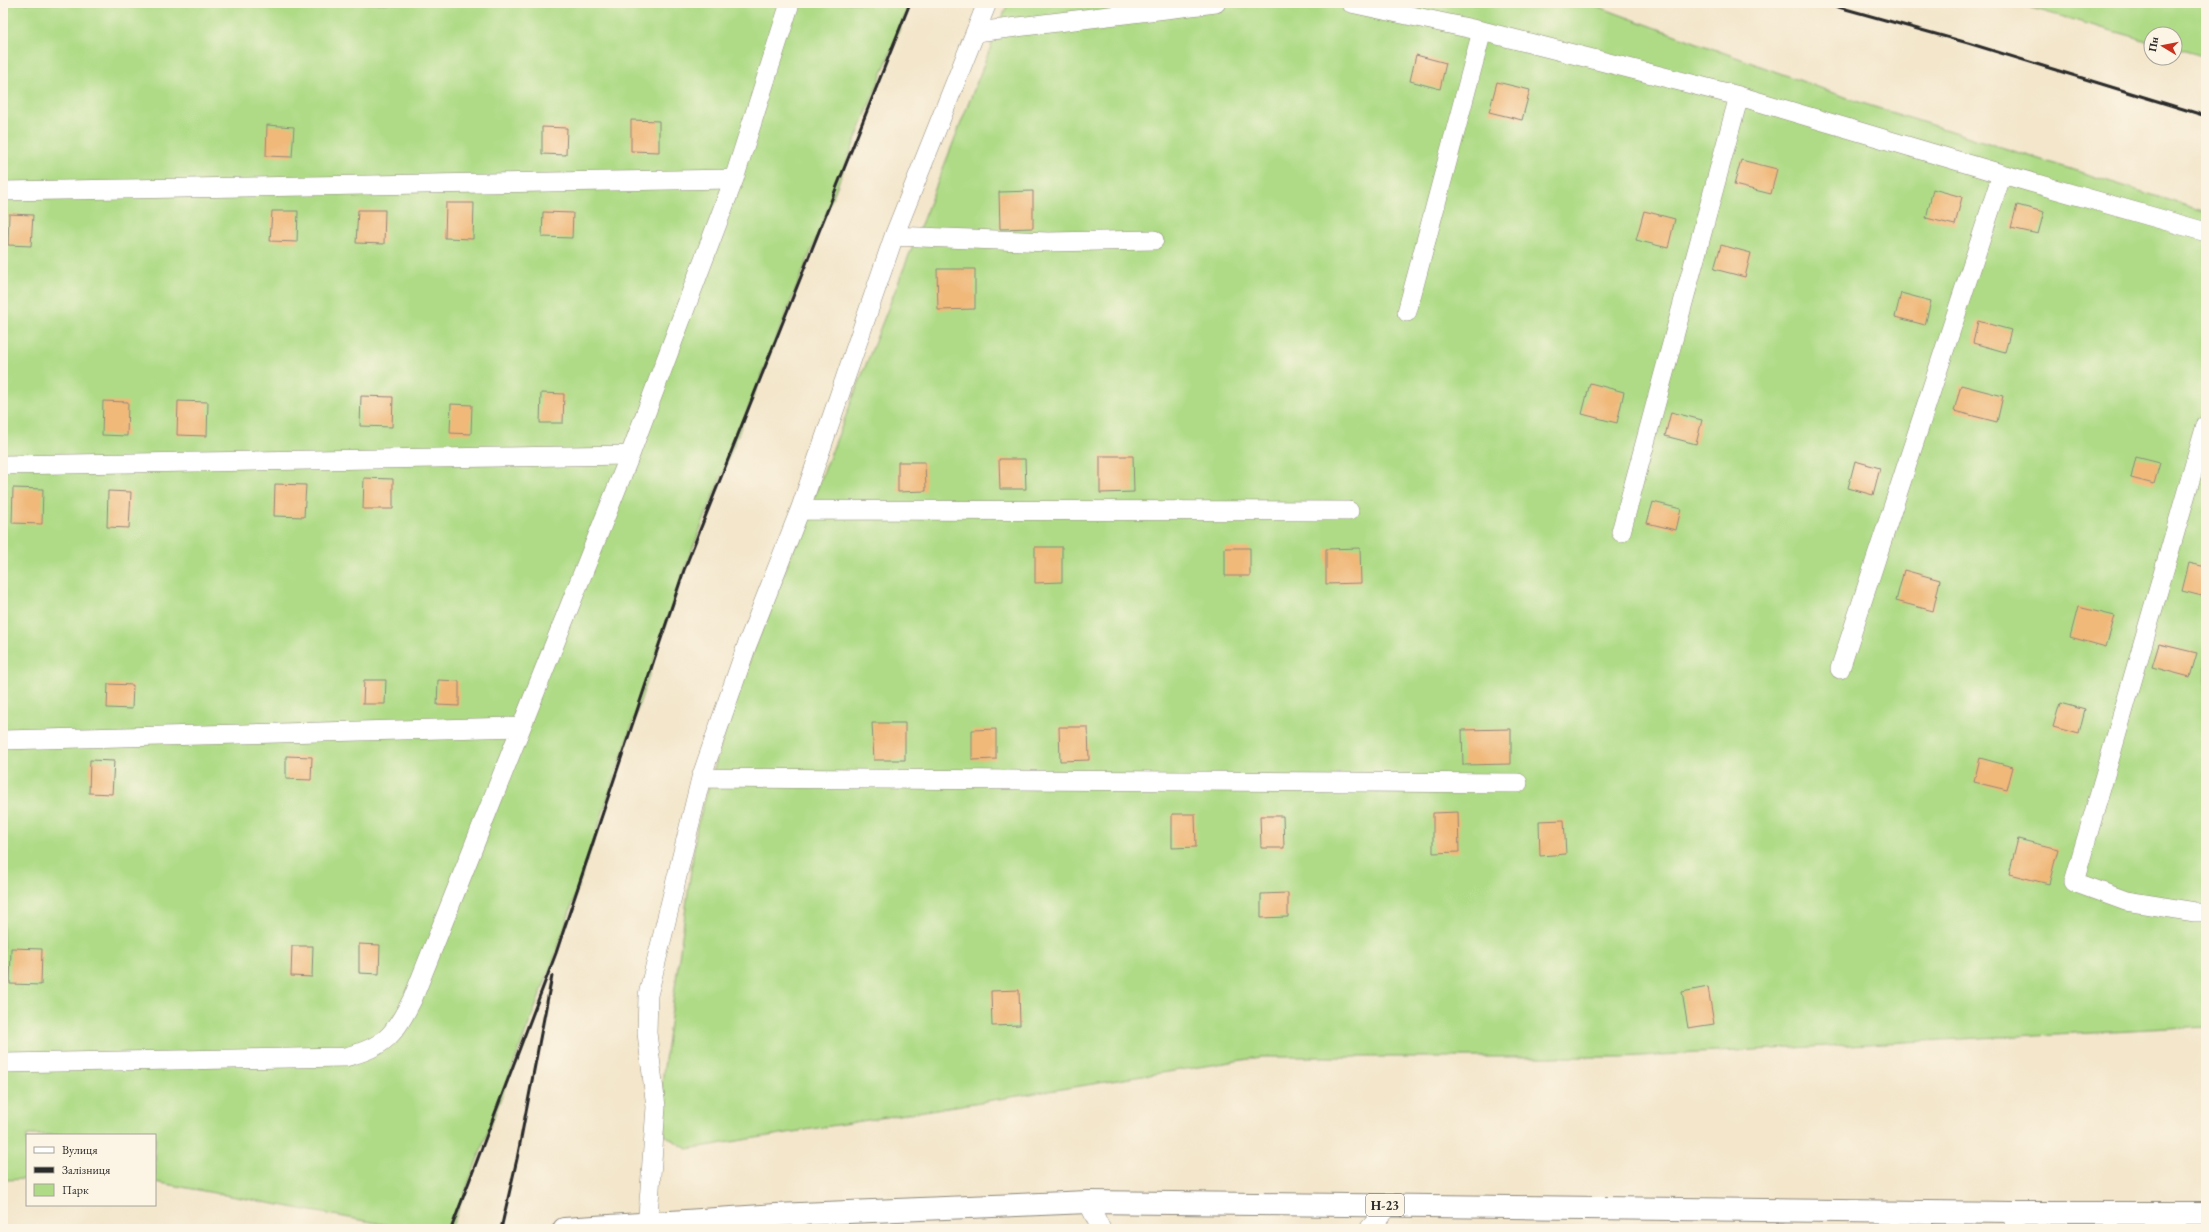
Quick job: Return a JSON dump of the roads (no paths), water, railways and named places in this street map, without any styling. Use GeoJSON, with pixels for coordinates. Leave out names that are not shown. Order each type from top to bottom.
{"type":"FeatureCollection","features":[{"type":"Feature","properties":{"kind":"main road","name":"Н-23"},"geometry":{"type":"LineString","coordinates":[[564,1229],[646,1226],[1088,1202],[1390,1205],[2015,1221],[2206,1213]]}},
{"type":"Feature","properties":{"kind":"lane"},"geometry":{"type":"LineString","coordinates":[[3,1064],[345,1057],[363,1053],[383,1042],[400,1025],[413,998],[520,727],[630,455],[734,179],[790,3]]}},
{"type":"Feature","properties":{"kind":"lane"},"geometry":{"type":"LineString","coordinates":[[646,1226],[656,1107],[646,1033],[648,995],[701,778],[747,645],[800,510],[894,236],[987,3]]}},
{"type":"Feature","properties":{"kind":"lane"},"geometry":{"type":"LineString","coordinates":[[976,32],[1216,3]]}},
{"type":"Feature","properties":{"kind":"lane"},"geometry":{"type":"LineString","coordinates":[[1351,3],[1482,31],[1738,96],[2002,174],[2206,232]]}},
{"type":"Feature","properties":{"kind":"lane"},"geometry":{"type":"LineString","coordinates":[[1407,312],[1482,31]]}},
{"type":"Feature","properties":{"kind":"lane"},"geometry":{"type":"LineString","coordinates":[[1621,532],[1738,96]]}},
{"type":"Feature","properties":{"kind":"lane"},"geometry":{"type":"LineString","coordinates":[[1840,669],[2002,174]]}},
{"type":"Feature","properties":{"kind":"lane"},"geometry":{"type":"LineString","coordinates":[[3,191],[734,179]]}},
{"type":"Feature","properties":{"kind":"lane"},"geometry":{"type":"LineString","coordinates":[[894,236],[1048,242],[1154,240]]}},
{"type":"Feature","properties":{"kind":"lane"},"geometry":{"type":"LineString","coordinates":[[2206,425],[2074,882],[2126,901],[2195,912],[2206,912]]}},
{"type":"Feature","properties":{"kind":"lane"},"geometry":{"type":"LineString","coordinates":[[3,465],[630,455]]}},
{"type":"Feature","properties":{"kind":"lane"},"geometry":{"type":"LineString","coordinates":[[800,510],[1349,511]]}},
{"type":"Feature","properties":{"kind":"lane"},"geometry":{"type":"LineString","coordinates":[[3,740],[520,727]]}},
{"type":"Feature","properties":{"kind":"lane"},"geometry":{"type":"LineString","coordinates":[[701,778],[1518,783]]}},
{"type":"Feature","properties":{"kind":"lane"},"geometry":{"type":"LineString","coordinates":[[1088,1202],[1101,1229]]}},
{"type":"Feature","properties":{"kind":"lane"},"geometry":{"type":"LineString","coordinates":[[1369,1229],[1390,1205]]}},
{"type":"Feature","properties":{"kind":"railway"},"geometry":{"type":"LineString","coordinates":[[451,1229],[556,953],[684,570],[910,3]]}},
{"type":"Feature","properties":{"kind":"railway"},"geometry":{"type":"LineString","coordinates":[[1824,3],[1968,43],[2206,116]]}},
{"type":"Feature","properties":{"kind":"railway"},"geometry":{"type":"LineString","coordinates":[[501,1229],[517,1159],[552,976]]}}]}
